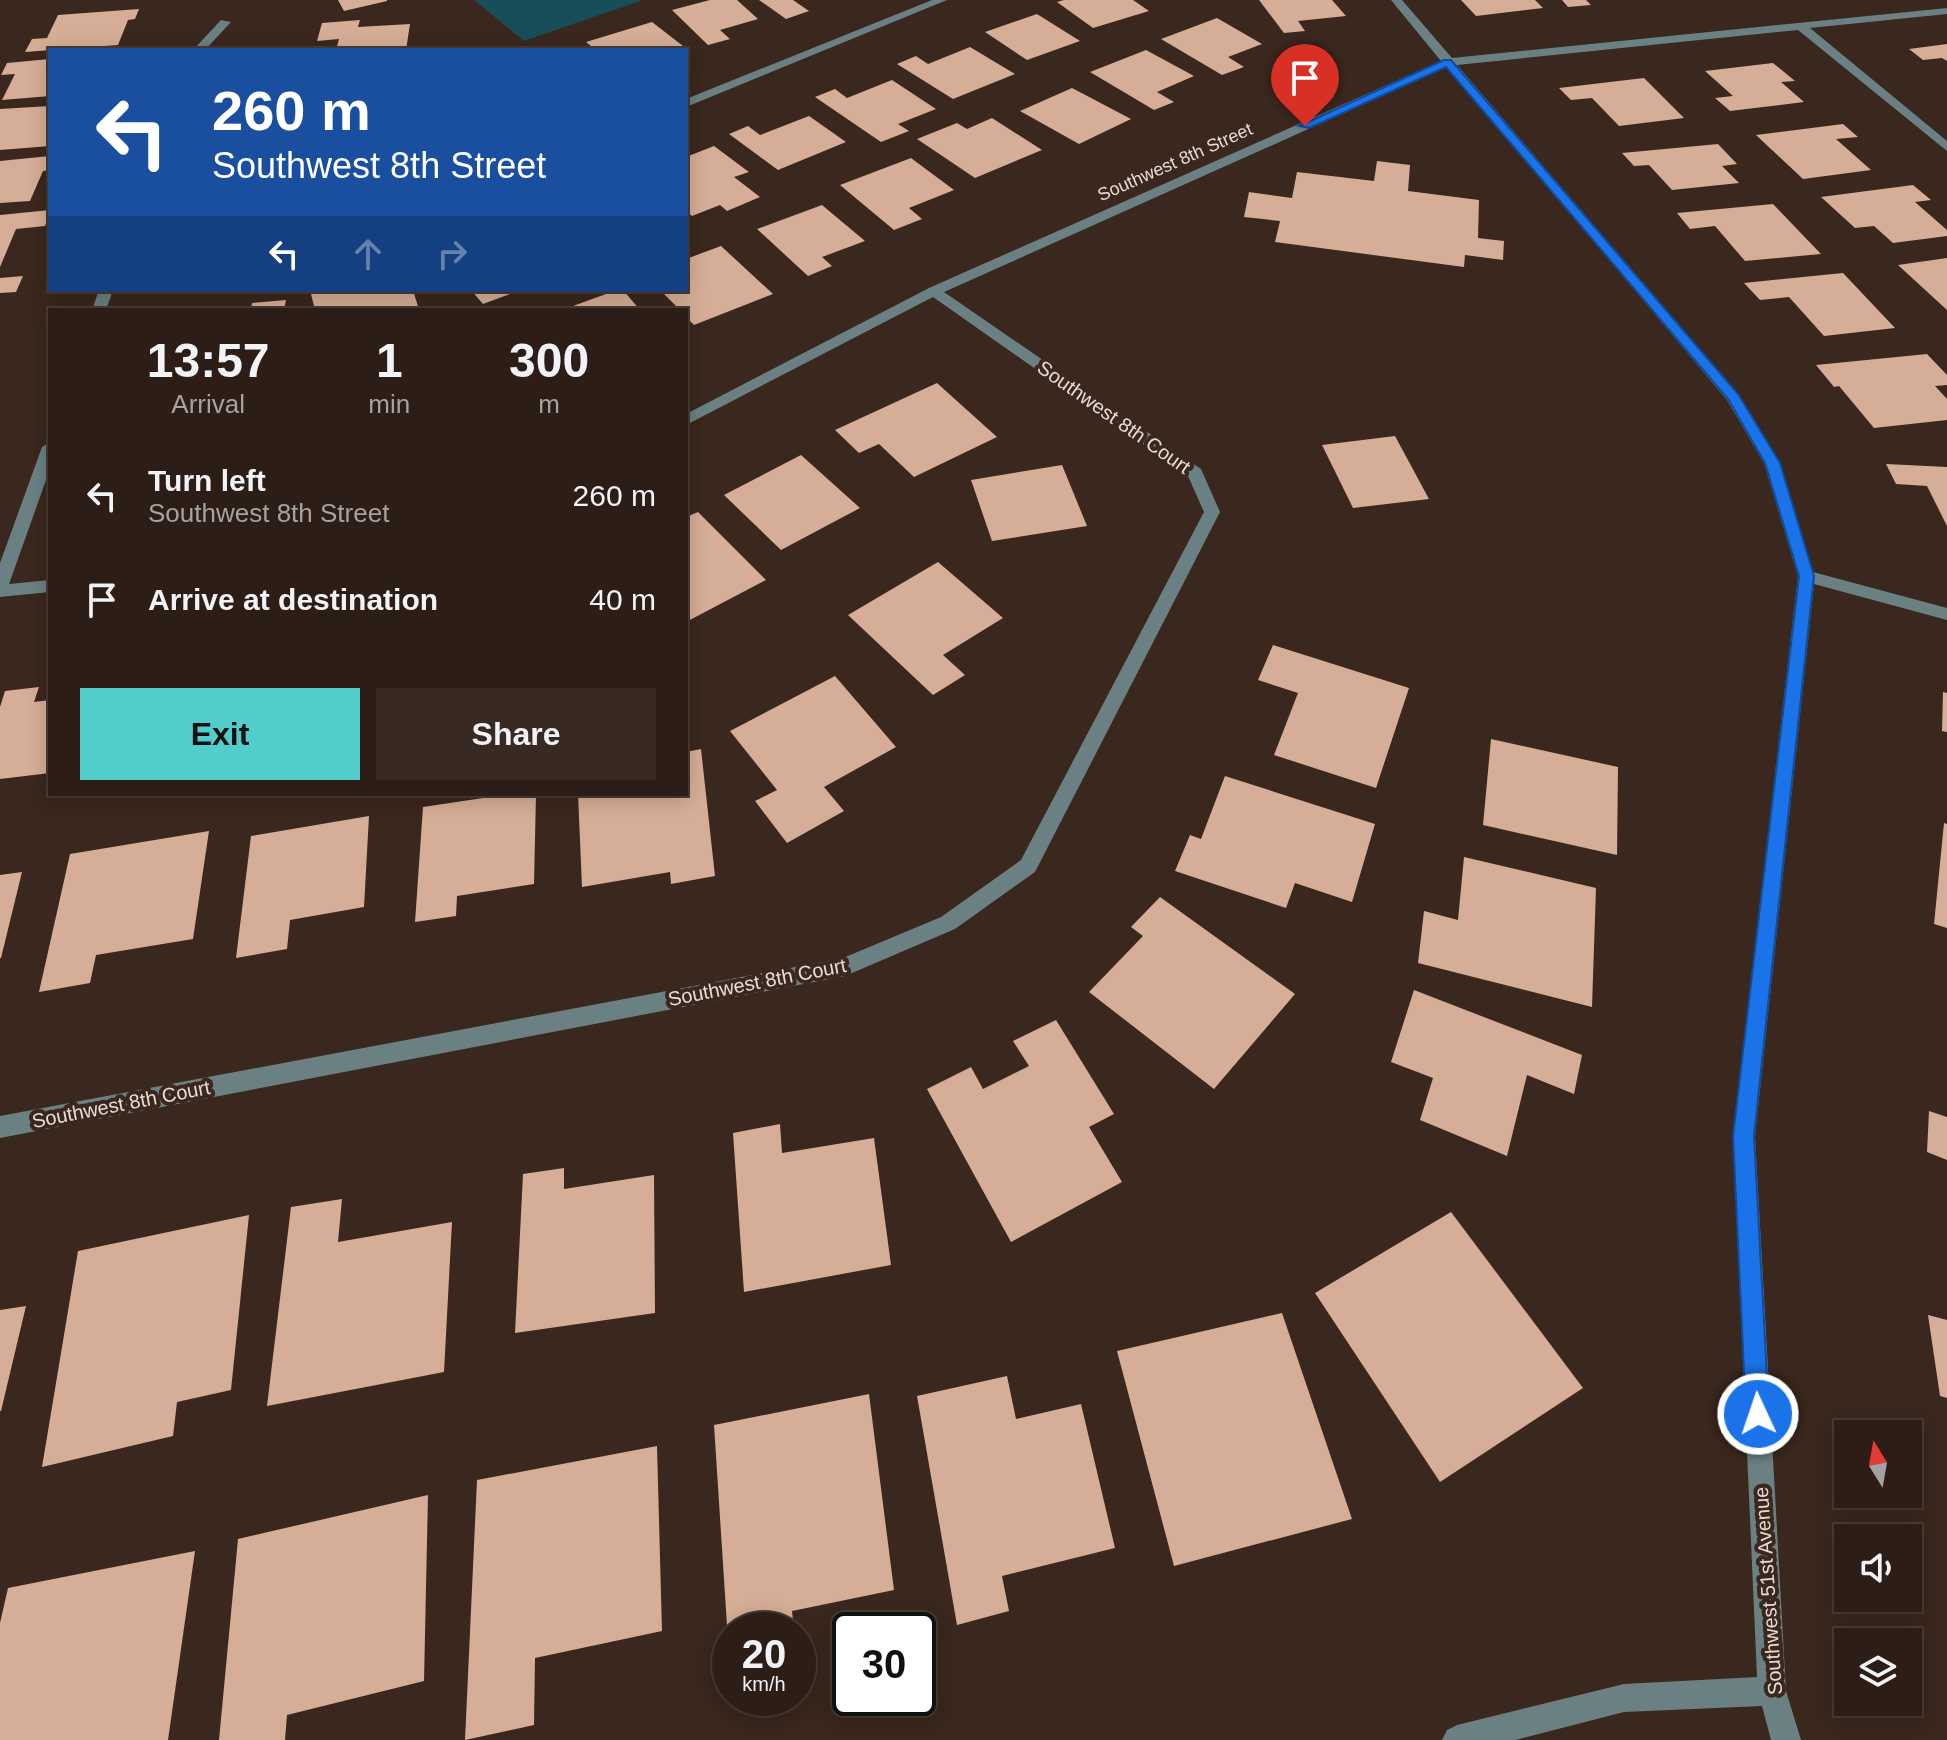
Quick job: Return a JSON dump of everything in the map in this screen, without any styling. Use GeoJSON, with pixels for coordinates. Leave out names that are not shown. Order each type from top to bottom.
{"type":"FeatureCollection","features":[{"type":"Feature","properties":{"kind":"street"},"geometry":{"type":"LineString","coordinates":[[688,102],[942,0]]}},
{"type":"Feature","properties":{"kind":"street","name":"Southwest 51st Avenue"},"geometry":{"type":"LineString","coordinates":[[1396,0],[1733,397],[1772,463],[1806,576],[1744,1136],[1772,1691],[1786,1740]]}},
{"type":"Feature","properties":{"kind":"street","name":"Southwest 8th Street"},"geometry":{"type":"LineString","coordinates":[[688,419],[934,291],[1448,62],[1947,11]]}},
{"type":"Feature","properties":{"kind":"street"},"geometry":{"type":"LineString","coordinates":[[201,48],[225,22]]}},
{"type":"Feature","properties":{"kind":"street"},"geometry":{"type":"LineString","coordinates":[[1800,26],[1947,147]]}},
{"type":"Feature","properties":{"kind":"street","name":"Southwest 8th Court"},"geometry":{"type":"LineString","coordinates":[[0,1127],[845,967],[948,923],[1028,866],[1212,512],[1195,473],[934,291]]}},
{"type":"Feature","properties":{"kind":"street"},"geometry":{"type":"LineString","coordinates":[[48,453],[0,589],[48,586]]}},
{"type":"Feature","properties":{"kind":"street"},"geometry":{"type":"LineString","coordinates":[[1806,576],[1947,614]]}},
{"type":"Feature","properties":{"kind":"street"},"geometry":{"type":"LineString","coordinates":[[1457,1740],[1624,1698],[1772,1691]]}},
{"type":"Feature","properties":{"kind":"water"},"geometry":{"type":"Polygon","coordinates":[[[474,0],[643,0],[524,41],[474,0]]]}},
{"type":"Feature","properties":{"kind":"building"},"geometry":{"type":"Polygon","coordinates":[[[338,0],[387,0],[387,1],[344,11],[338,0]]]}},
{"type":"Feature","properties":{"kind":"building"},"geometry":{"type":"Polygon","coordinates":[[[710,0],[737,0],[758,19],[720,30],[730,39],[708,45],[672,10],[710,0]]]}},
{"type":"Feature","properties":{"kind":"building"},"geometry":{"type":"Polygon","coordinates":[[[759,0],[793,0],[809,11],[786,19],[759,0]]]}},
{"type":"Feature","properties":{"kind":"building"},"geometry":{"type":"Polygon","coordinates":[[[1133,0],[1149,11],[1093,28],[1057,2],[1133,0]]]}},
{"type":"Feature","properties":{"kind":"building"},"geometry":{"type":"Polygon","coordinates":[[[1259,0],[1332,0],[1346,16],[1298,21],[1305,31],[1284,33],[1259,0]]]}},
{"type":"Feature","properties":{"kind":"building"},"geometry":{"type":"Polygon","coordinates":[[[1461,0],[1535,0],[1543,8],[1476,16],[1461,0]]]}},
{"type":"Feature","properties":{"kind":"building"},"geometry":{"type":"Polygon","coordinates":[[[1562,0],[1586,0],[1591,5],[1568,7],[1562,0]]]}},
{"type":"Feature","properties":{"kind":"building"},"geometry":{"type":"Polygon","coordinates":[[[139,9],[135,19],[128,20],[118,45],[25,52],[32,39],[47,38],[58,15],[139,9]]]}},
{"type":"Feature","properties":{"kind":"building"},"geometry":{"type":"Polygon","coordinates":[[[1037,14],[1080,41],[1027,60],[985,32],[1037,14]]]}},
{"type":"Feature","properties":{"kind":"building"},"geometry":{"type":"Polygon","coordinates":[[[1217,18],[1262,44],[1228,57],[1244,67],[1222,75],[1161,39],[1217,18]]]}},
{"type":"Feature","properties":{"kind":"building"},"geometry":{"type":"Polygon","coordinates":[[[360,20],[358,27],[410,24],[406,48],[337,48],[339,39],[317,41],[322,23],[360,20]]]}},
{"type":"Feature","properties":{"kind":"building"},"geometry":{"type":"Polygon","coordinates":[[[652,22],[683,46],[594,48],[586,42],[652,22]]]}},
{"type":"Feature","properties":{"kind":"building"},"geometry":{"type":"Polygon","coordinates":[[[1947,44],[1947,61],[1942,58],[1923,60],[1909,49],[1947,44]]]}},
{"type":"Feature","properties":{"kind":"building"},"geometry":{"type":"Polygon","coordinates":[[[970,47],[1015,74],[953,99],[897,64],[916,56],[928,64],[970,47]]]}},
{"type":"Feature","properties":{"kind":"building"},"geometry":{"type":"Polygon","coordinates":[[[1146,50],[1194,76],[1157,92],[1174,102],[1154,110],[1090,72],[1146,50]]]}},
{"type":"Feature","properties":{"kind":"building"},"geometry":{"type":"Polygon","coordinates":[[[48,59],[48,96],[2,100],[15,74],[1,75],[7,63],[48,59]]]}},
{"type":"Feature","properties":{"kind":"building"},"geometry":{"type":"Polygon","coordinates":[[[1773,63],[1795,81],[1781,82],[1804,102],[1730,111],[1715,98],[1733,96],[1705,71],[1773,63]]]}},
{"type":"Feature","properties":{"kind":"building"},"geometry":{"type":"Polygon","coordinates":[[[1644,78],[1684,118],[1619,126],[1592,98],[1571,100],[1559,88],[1644,78]]]}},
{"type":"Feature","properties":{"kind":"building"},"geometry":{"type":"Polygon","coordinates":[[[892,80],[936,109],[898,124],[909,131],[881,142],[815,97],[835,89],[847,98],[892,80]]]}},
{"type":"Feature","properties":{"kind":"building"},"geometry":{"type":"Polygon","coordinates":[[[1072,88],[1131,119],[1079,144],[1020,111],[1072,88]]]}},
{"type":"Feature","properties":{"kind":"building"},"geometry":{"type":"Polygon","coordinates":[[[48,106],[48,146],[0,150],[0,109],[48,106]]]}},
{"type":"Feature","properties":{"kind":"building"},"geometry":{"type":"Polygon","coordinates":[[[809,116],[846,142],[778,170],[729,134],[748,126],[760,135],[809,116]]]}},
{"type":"Feature","properties":{"kind":"building"},"geometry":{"type":"Polygon","coordinates":[[[992,118],[1042,150],[975,178],[917,139],[957,123],[967,129],[992,118]]]}},
{"type":"Feature","properties":{"kind":"building"},"geometry":{"type":"Polygon","coordinates":[[[1843,124],[1858,137],[1836,139],[1871,170],[1803,179],[1756,135],[1843,124]]]}},
{"type":"Feature","properties":{"kind":"building"},"geometry":{"type":"Polygon","coordinates":[[[1718,144],[1737,164],[1722,166],[1739,183],[1672,190],[1649,165],[1634,166],[1622,153],[1718,144]]]}},
{"type":"Feature","properties":{"kind":"building"},"geometry":{"type":"Polygon","coordinates":[[[714,146],[749,172],[734,177],[760,197],[727,211],[720,205],[692,216],[688,213],[688,156],[714,146]]]}},
{"type":"Feature","properties":{"kind":"building"},"geometry":{"type":"Polygon","coordinates":[[[48,156],[48,170],[43,171],[30,201],[0,203],[0,161],[48,156]]]}},
{"type":"Feature","properties":{"kind":"building"},"geometry":{"type":"Polygon","coordinates":[[[911,158],[954,190],[909,208],[922,219],[894,230],[840,185],[911,158]]]}},
{"type":"Feature","properties":{"kind":"building"},"geometry":{"type":"Polygon","coordinates":[[[1377,161],[1410,165],[1408,191],[1479,200],[1478,238],[1504,241],[1503,260],[1465,255],[1464,267],[1275,242],[1280,221],[1244,217],[1249,192],[1292,198],[1297,172],[1374,181],[1377,161]]]}},
{"type":"Feature","properties":{"kind":"building"},"geometry":{"type":"Polygon","coordinates":[[[1913,185],[1931,200],[1915,202],[1947,230],[1947,236],[1893,243],[1874,226],[1855,228],[1821,197],[1913,185]]]}},
{"type":"Feature","properties":{"kind":"building"},"geometry":{"type":"Polygon","coordinates":[[[1773,204],[1821,254],[1745,261],[1715,226],[1690,229],[1677,213],[1773,204]]]}},
{"type":"Feature","properties":{"kind":"building"},"geometry":{"type":"Polygon","coordinates":[[[822,205],[865,241],[822,257],[832,266],[808,276],[757,229],[822,205]]]}},
{"type":"Feature","properties":{"kind":"building"},"geometry":{"type":"Polygon","coordinates":[[[48,210],[45,226],[16,229],[0,267],[0,215],[48,210]]]}},
{"type":"Feature","properties":{"kind":"building"},"geometry":{"type":"Polygon","coordinates":[[[721,246],[773,294],[694,325],[688,319],[688,308],[678,308],[662,292],[688,292],[688,258],[721,246]]]}},
{"type":"Feature","properties":{"kind":"building"},"geometry":{"type":"Polygon","coordinates":[[[1947,258],[1947,310],[1898,265],[1947,258]]]}},
{"type":"Feature","properties":{"kind":"building"},"geometry":{"type":"Polygon","coordinates":[[[1843,273],[1895,328],[1824,336],[1789,297],[1760,300],[1744,283],[1843,273]]]}},
{"type":"Feature","properties":{"kind":"building"},"geometry":{"type":"Polygon","coordinates":[[[23,276],[16,292],[0,293],[0,278],[23,276]]]}},
{"type":"Feature","properties":{"kind":"building"},"geometry":{"type":"Polygon","coordinates":[[[414,292],[418,308],[314,308],[311,294],[414,292]]]}},
{"type":"Feature","properties":{"kind":"building"},"geometry":{"type":"Polygon","coordinates":[[[473,292],[516,292],[483,304],[473,292]]]}},
{"type":"Feature","properties":{"kind":"building"},"geometry":{"type":"Polygon","coordinates":[[[612,292],[625,292],[638,308],[568,308],[612,292]]]}},
{"type":"Feature","properties":{"kind":"building"},"geometry":{"type":"Polygon","coordinates":[[[286,300],[284,308],[251,308],[252,303],[286,300]]]}},
{"type":"Feature","properties":{"kind":"building"},"geometry":{"type":"Polygon","coordinates":[[[1927,354],[1947,375],[1947,385],[1935,386],[1947,399],[1947,420],[1874,428],[1839,386],[1834,387],[1816,365],[1927,354]]]}},
{"type":"Feature","properties":{"kind":"building"},"geometry":{"type":"Polygon","coordinates":[[[937,383],[997,437],[914,477],[879,444],[859,453],[835,430],[937,383]]]}},
{"type":"Feature","properties":{"kind":"building"},"geometry":{"type":"Polygon","coordinates":[[[1395,436],[1429,499],[1353,508],[1322,445],[1395,436]]]}},
{"type":"Feature","properties":{"kind":"building"},"geometry":{"type":"Polygon","coordinates":[[[801,455],[860,508],[781,550],[724,495],[801,455]]]}},
{"type":"Feature","properties":{"kind":"building"},"geometry":{"type":"Polygon","coordinates":[[[1886,464],[1947,467],[1947,526],[1927,486],[1896,484],[1886,464]]]}},
{"type":"Feature","properties":{"kind":"building"},"geometry":{"type":"Polygon","coordinates":[[[1062,465],[1087,526],[992,541],[971,480],[1062,465]]]}},
{"type":"Feature","properties":{"kind":"building"},"geometry":{"type":"Polygon","coordinates":[[[698,512],[766,580],[688,621],[688,516],[698,512]]]}},
{"type":"Feature","properties":{"kind":"building"},"geometry":{"type":"Polygon","coordinates":[[[938,562],[1003,618],[943,655],[965,675],[933,695],[848,615],[938,562]]]}},
{"type":"Feature","properties":{"kind":"building"},"geometry":{"type":"Polygon","coordinates":[[[1273,645],[1409,688],[1376,788],[1274,755],[1298,693],[1258,680],[1273,645]]]}},
{"type":"Feature","properties":{"kind":"building"},"geometry":{"type":"Polygon","coordinates":[[[835,676],[896,747],[824,787],[844,811],[787,843],[755,801],[777,790],[730,731],[835,676]]]}},
{"type":"Feature","properties":{"kind":"building"},"geometry":{"type":"Polygon","coordinates":[[[39,687],[34,702],[48,700],[48,773],[0,779],[0,707],[5,691],[39,687]]]}},
{"type":"Feature","properties":{"kind":"building"},"geometry":{"type":"Polygon","coordinates":[[[1943,692],[1947,693],[1947,732],[1942,731],[1943,692]]]}},
{"type":"Feature","properties":{"kind":"building"},"geometry":{"type":"Polygon","coordinates":[[[1491,739],[1618,767],[1617,855],[1483,825],[1491,739]]]}},
{"type":"Feature","properties":{"kind":"building"},"geometry":{"type":"Polygon","coordinates":[[[701,749],[715,876],[671,884],[670,872],[582,887],[578,796],[688,796],[688,752],[701,749]]]}},
{"type":"Feature","properties":{"kind":"building"},"geometry":{"type":"Polygon","coordinates":[[[1225,776],[1375,824],[1352,902],[1295,883],[1286,908],[1175,871],[1190,835],[1201,839],[1225,776]]]}},
{"type":"Feature","properties":{"kind":"building"},"geometry":{"type":"Polygon","coordinates":[[[497,796],[536,796],[534,884],[457,896],[456,916],[415,922],[423,807],[497,796]]]}},
{"type":"Feature","properties":{"kind":"building"},"geometry":{"type":"Polygon","coordinates":[[[369,816],[364,907],[290,920],[287,949],[236,958],[251,836],[369,816]]]}},
{"type":"Feature","properties":{"kind":"building"},"geometry":{"type":"Polygon","coordinates":[[[1944,823],[1947,824],[1947,928],[1934,924],[1944,823]]]}},
{"type":"Feature","properties":{"kind":"building"},"geometry":{"type":"Polygon","coordinates":[[[209,831],[193,939],[96,955],[90,983],[39,992],[70,854],[209,831]]]}},
{"type":"Feature","properties":{"kind":"building"},"geometry":{"type":"Polygon","coordinates":[[[1464,857],[1596,888],[1592,1007],[1418,963],[1424,911],[1458,920],[1464,857]]]}},
{"type":"Feature","properties":{"kind":"building"},"geometry":{"type":"Polygon","coordinates":[[[22,872],[1,958],[0,958],[0,875],[22,872]]]}},
{"type":"Feature","properties":{"kind":"building"},"geometry":{"type":"Polygon","coordinates":[[[1160,897],[1295,994],[1214,1089],[1089,992],[1143,936],[1131,927],[1160,897]]]}},
{"type":"Feature","properties":{"kind":"building"},"geometry":{"type":"Polygon","coordinates":[[[1414,990],[1582,1055],[1574,1094],[1527,1075],[1507,1156],[1420,1120],[1433,1078],[1391,1062],[1414,990]]]}},
{"type":"Feature","properties":{"kind":"building"},"geometry":{"type":"Polygon","coordinates":[[[1056,1020],[1114,1114],[1089,1127],[1122,1182],[1011,1242],[927,1089],[971,1067],[983,1089],[1029,1066],[1013,1041],[1056,1020]]]}},
{"type":"Feature","properties":{"kind":"building"},"geometry":{"type":"Polygon","coordinates":[[[1929,1111],[1947,1117],[1947,1160],[1927,1152],[1929,1111]]]}},
{"type":"Feature","properties":{"kind":"building"},"geometry":{"type":"Polygon","coordinates":[[[780,1124],[782,1153],[874,1138],[891,1265],[744,1292],[733,1133],[780,1124]]]}},
{"type":"Feature","properties":{"kind":"building"},"geometry":{"type":"Polygon","coordinates":[[[564,1168],[564,1189],[654,1175],[655,1313],[515,1333],[523,1174],[564,1168]]]}},
{"type":"Feature","properties":{"kind":"building"},"geometry":{"type":"Polygon","coordinates":[[[342,1199],[338,1242],[452,1222],[444,1372],[267,1406],[291,1207],[342,1199]]]}},
{"type":"Feature","properties":{"kind":"building"},"geometry":{"type":"Polygon","coordinates":[[[1451,1212],[1583,1388],[1440,1482],[1315,1293],[1451,1212]]]}},
{"type":"Feature","properties":{"kind":"building"},"geometry":{"type":"Polygon","coordinates":[[[249,1215],[231,1390],[177,1402],[173,1436],[42,1467],[78,1251],[249,1215]]]}},
{"type":"Feature","properties":{"kind":"building"},"geometry":{"type":"Polygon","coordinates":[[[26,1306],[1,1411],[0,1411],[0,1310],[26,1306]]]}},
{"type":"Feature","properties":{"kind":"building"},"geometry":{"type":"Polygon","coordinates":[[[1282,1313],[1352,1519],[1174,1566],[1117,1351],[1282,1313]]]}},
{"type":"Feature","properties":{"kind":"building"},"geometry":{"type":"Polygon","coordinates":[[[1928,1315],[1947,1320],[1947,1398],[1940,1396],[1928,1315]]]}},
{"type":"Feature","properties":{"kind":"building"},"geometry":{"type":"Polygon","coordinates":[[[1007,1376],[1016,1419],[1081,1404],[1115,1548],[1002,1576],[1009,1611],[957,1625],[917,1396],[1007,1376]]]}},
{"type":"Feature","properties":{"kind":"building"},"geometry":{"type":"Polygon","coordinates":[[[869,1394],[894,1590],[792,1612],[726,1612],[714,1425],[869,1394]]]}},
{"type":"Feature","properties":{"kind":"building"},"geometry":{"type":"Polygon","coordinates":[[[657,1446],[662,1631],[535,1658],[534,1725],[465,1740],[477,1480],[657,1446]]]}},
{"type":"Feature","properties":{"kind":"building"},"geometry":{"type":"Polygon","coordinates":[[[428,1495],[424,1681],[287,1715],[285,1740],[219,1740],[238,1539],[428,1495]]]}},
{"type":"Feature","properties":{"kind":"building"},"geometry":{"type":"Polygon","coordinates":[[[195,1551],[168,1740],[0,1740],[0,1623],[8,1588],[195,1551]]]}},
{"type":"Feature","properties":{"kind":"route"},"geometry":{"type":"LineString","coordinates":[[1305,126],[1448,62],[1733,397],[1772,463],[1806,576],[1744,1136],[1758,1414]]}}]}
